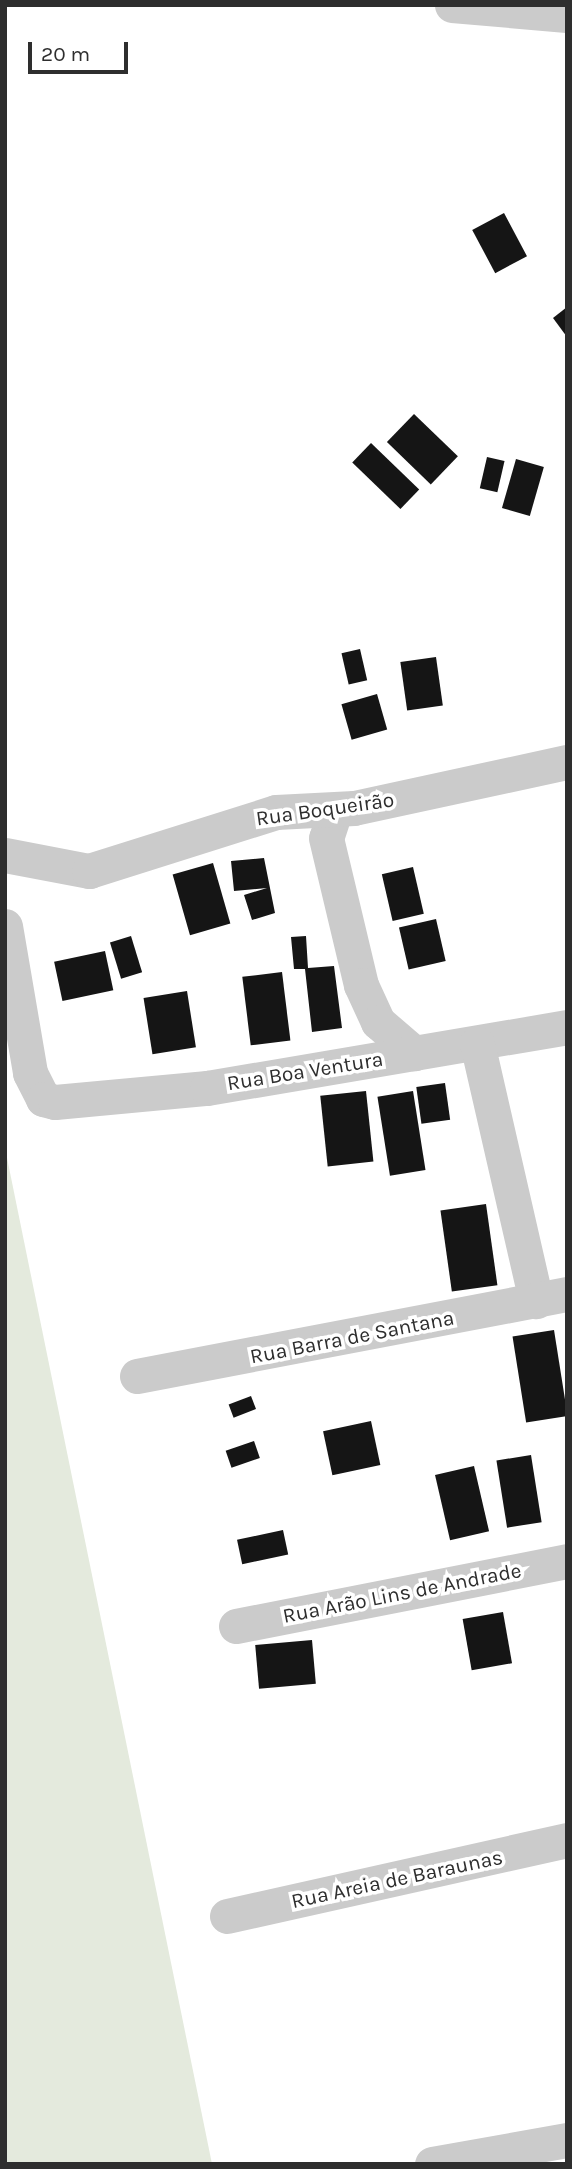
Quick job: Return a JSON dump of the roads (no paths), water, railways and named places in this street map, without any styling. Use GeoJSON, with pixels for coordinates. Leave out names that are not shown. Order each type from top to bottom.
{"type":"FeatureCollection","features":[{"type":"Feature","properties":{"kind":"street"},"geometry":{"type":"LineString","coordinates":[[452,5],[567,15]]}},
{"type":"Feature","properties":{"kind":"street","name":"Rua Boqueirão"},"geometry":{"type":"LineString","coordinates":[[5,855],[89,871],[276,813],[335,811],[567,762]]}},
{"type":"Feature","properties":{"kind":"street"},"geometry":{"type":"LineString","coordinates":[[335,811],[326,838],[361,985],[378,1022],[414,1053]]}},
{"type":"Feature","properties":{"kind":"street","name":"Rua Boa Ventura"},"geometry":{"type":"LineString","coordinates":[[5,926],[30,1073],[43,1098],[98,1102],[567,1027]]}},
{"type":"Feature","properties":{"kind":"street"},"geometry":{"type":"LineString","coordinates":[[477,1043],[551,1298]]}},
{"type":"Feature","properties":{"kind":"street","name":"Rua Barra de Santana"},"geometry":{"type":"LineString","coordinates":[[137,1377],[551,1298]]}},
{"type":"Feature","properties":{"kind":"street","name":"Rua Arão Lins de Andrade"},"geometry":{"type":"LineString","coordinates":[[236,1626],[567,1561]]}},
{"type":"Feature","properties":{"kind":"street","name":"Rua Areia de Baraunas"},"geometry":{"type":"LineString","coordinates":[[227,1916],[567,1840]]}},
{"type":"Feature","properties":{"kind":"street"},"geometry":{"type":"LineString","coordinates":[[432,2164],[567,2140]]}}]}
